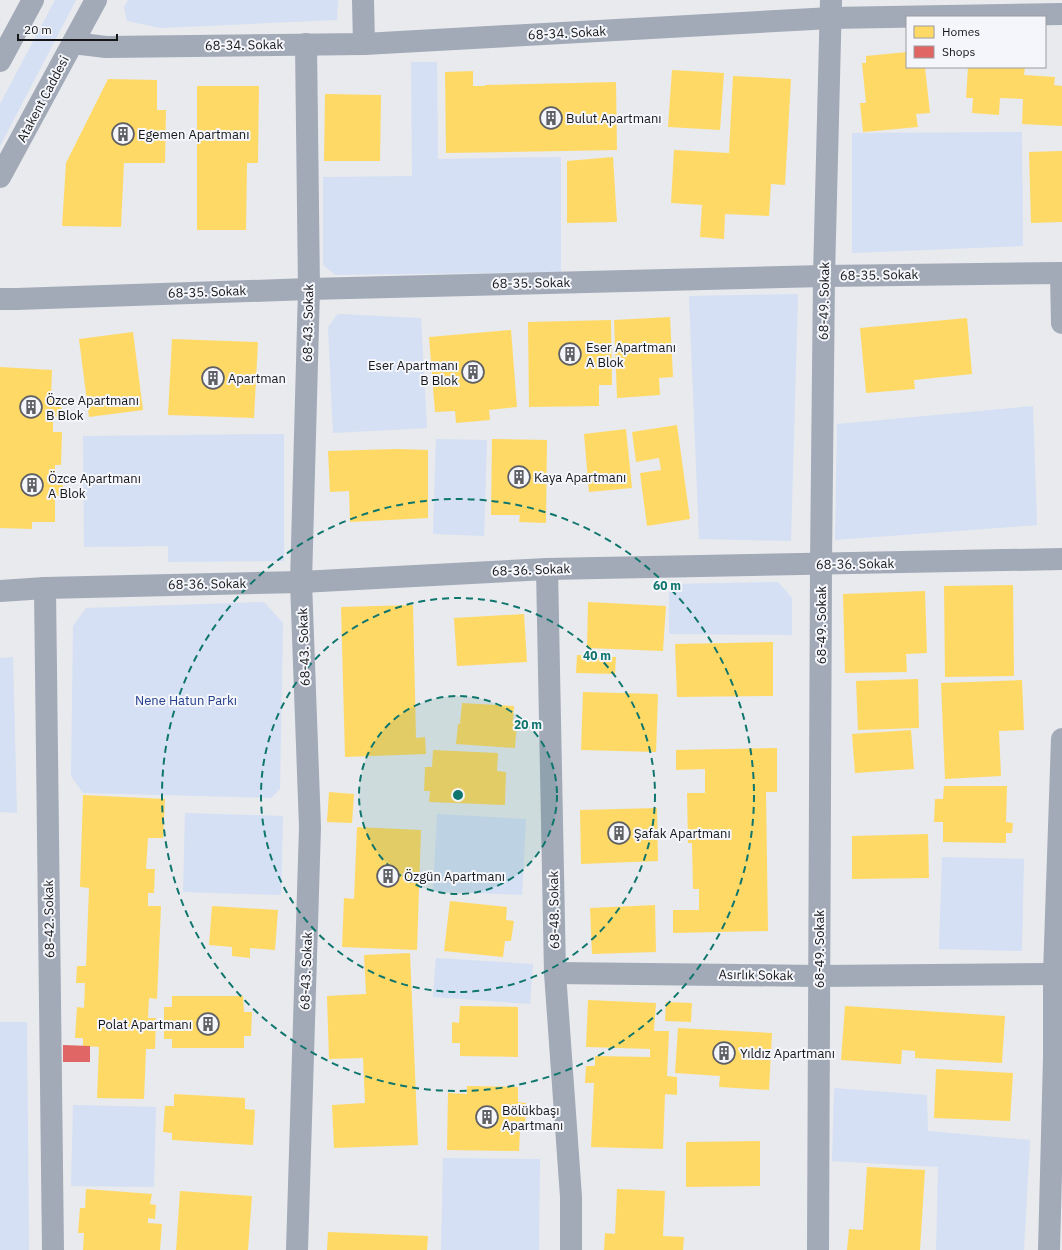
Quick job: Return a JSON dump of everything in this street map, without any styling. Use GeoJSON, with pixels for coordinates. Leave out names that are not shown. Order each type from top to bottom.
{"type":"FeatureCollection","features":[{"type":"Feature","properties":{"kind":"street"},"geometry":{"type":"LineString","coordinates":[[0,61],[32,0]]}},
{"type":"Feature","properties":{"kind":"street","name":"Atakent Caddesi"},"geometry":{"type":"LineString","coordinates":[[0,177],[96,0]]}},
{"type":"Feature","properties":{"kind":"street"},"geometry":{"type":"LineString","coordinates":[[363,0],[364,44]]}},
{"type":"Feature","properties":{"kind":"street","name":"68-34. Sokak"},"geometry":{"type":"LineString","coordinates":[[73,43],[106,47],[364,44],[831,9],[1062,14]]}},
{"type":"Feature","properties":{"kind":"street","name":"68-49. Sokak"},"geometry":{"type":"LineString","coordinates":[[818,1250],[821,564],[824,276],[831,9]]}},
{"type":"Feature","properties":{"kind":"street","name":"68-43. Sokak"},"geometry":{"type":"LineString","coordinates":[[297,1250],[310,827],[302,582],[308,289],[306,44]]}},
{"type":"Feature","properties":{"kind":"street"},"geometry":{"type":"LineString","coordinates":[[1061,273],[1062,323]]}},
{"type":"Feature","properties":{"kind":"street","name":"68-35. Sokak"},"geometry":{"type":"LineString","coordinates":[[0,299],[308,289],[824,276],[1061,273]]}},
{"type":"Feature","properties":{"kind":"street","name":"68-36. Sokak"},"geometry":{"type":"LineString","coordinates":[[0,591],[44,588],[302,582],[547,569],[1062,559]]}},
{"type":"Feature","properties":{"kind":"street","name":"68-48. Sokak"},"geometry":{"type":"LineString","coordinates":[[547,569],[555,973],[571,1197],[570,1250]]}},
{"type":"Feature","properties":{"kind":"street","name":"68-42. Sokak"},"geometry":{"type":"LineString","coordinates":[[44,588],[53,1250]]}},
{"type":"Feature","properties":{"kind":"street"},"geometry":{"type":"LineString","coordinates":[[1049,1250],[1058,1058],[1054,974],[1062,739]]}},
{"type":"Feature","properties":{"kind":"street","name":"Asırlık Sokak"},"geometry":{"type":"LineString","coordinates":[[555,973],[819,976],[1054,974]]}},
{"type":"Feature","properties":{"kind":"green space"},"geometry":{"type":"Polygon","coordinates":[[[55,0],[76,0],[0,146],[0,104],[55,0]]]}},
{"type":"Feature","properties":{"kind":"green space"},"geometry":{"type":"Polygon","coordinates":[[[128,0],[338,0],[337,20],[160,28],[127,21],[124,7],[128,0]]]}},
{"type":"Feature","properties":{"kind":"green space"},"geometry":{"type":"Polygon","coordinates":[[[411,62],[437,62],[438,159],[561,157],[561,272],[335,275],[323,265],[323,177],[412,176],[411,62]]]}},
{"type":"Feature","properties":{"kind":"green space"},"geometry":{"type":"Polygon","coordinates":[[[1022,132],[1023,246],[852,253],[852,133],[1022,132]]]}},
{"type":"Feature","properties":{"kind":"green space"},"geometry":{"type":"Polygon","coordinates":[[[798,294],[791,541],[699,539],[689,296],[798,294]]]}},
{"type":"Feature","properties":{"kind":"green space"},"geometry":{"type":"Polygon","coordinates":[[[338,314],[421,318],[427,428],[333,433],[328,327],[338,314]]]}},
{"type":"Feature","properties":{"kind":"green space"},"geometry":{"type":"Polygon","coordinates":[[[1033,406],[1037,525],[835,540],[837,424],[1033,406]]]}},
{"type":"Feature","properties":{"kind":"green space"},"geometry":{"type":"Polygon","coordinates":[[[284,434],[284,561],[168,562],[168,546],[84,547],[83,436],[284,434]]]}},
{"type":"Feature","properties":{"kind":"green space"},"geometry":{"type":"Polygon","coordinates":[[[436,439],[487,440],[484,536],[433,534],[436,439]]]}},
{"type":"Feature","properties":{"kind":"green space"},"geometry":{"type":"Polygon","coordinates":[[[778,582],[792,598],[792,635],[669,634],[669,584],[778,582]]]}},
{"type":"Feature","properties":{"kind":"green space","name":"Nene Hatun Parkı"},"geometry":{"type":"Polygon","coordinates":[[[264,602],[283,623],[280,789],[271,798],[83,793],[71,776],[73,626],[86,608],[264,602]]]}},
{"type":"Feature","properties":{"kind":"green space"},"geometry":{"type":"Polygon","coordinates":[[[13,657],[17,813],[0,812],[0,658],[13,657]]]}},
{"type":"Feature","properties":{"kind":"green space"},"geometry":{"type":"Polygon","coordinates":[[[185,813],[283,816],[281,895],[183,892],[185,813]]]}},
{"type":"Feature","properties":{"kind":"green space"},"geometry":{"type":"Polygon","coordinates":[[[437,814],[526,819],[522,895],[433,891],[437,814]]]}},
{"type":"Feature","properties":{"kind":"green space"},"geometry":{"type":"Polygon","coordinates":[[[942,857],[1024,859],[1022,951],[939,949],[942,857]]]}},
{"type":"Feature","properties":{"kind":"green space"},"geometry":{"type":"Polygon","coordinates":[[[436,958],[533,964],[530,1004],[433,997],[436,958]]]}},
{"type":"Feature","properties":{"kind":"green space"},"geometry":{"type":"Polygon","coordinates":[[[0,1022],[27,1022],[29,1250],[0,1250],[0,1022]]]}},
{"type":"Feature","properties":{"kind":"green space"},"geometry":{"type":"Polygon","coordinates":[[[834,1088],[927,1095],[928,1131],[1030,1140],[1024,1250],[936,1250],[938,1167],[832,1161],[834,1088]]]}},
{"type":"Feature","properties":{"kind":"green space"},"geometry":{"type":"Polygon","coordinates":[[[73,1105],[156,1107],[154,1187],[71,1186],[73,1105]]]}},
{"type":"Feature","properties":{"kind":"green space"},"geometry":{"type":"Polygon","coordinates":[[[443,1158],[540,1159],[539,1250],[441,1250],[443,1158]]]}},
{"type":"Feature","properties":{"kind":"building: Homes"},"geometry":{"type":"Polygon","coordinates":[[[906,52],[906,68],[925,68],[930,113],[916,114],[918,127],[863,132],[860,103],[866,103],[862,63],[866,63],[866,56],[906,52]]]}},
{"type":"Feature","properties":{"kind":"building: Homes"},"geometry":{"type":"Polygon","coordinates":[[[968,68],[1025,68],[1024,75],[1055,77],[1054,85],[1062,86],[1062,126],[1022,124],[1023,99],[1000,98],[999,115],[972,113],[973,98],[966,98],[968,68]]]}},
{"type":"Feature","properties":{"kind":"building: Homes"},"geometry":{"type":"Polygon","coordinates":[[[672,70],[724,73],[720,130],[668,127],[672,70]]]}},
{"type":"Feature","properties":{"kind":"building: Homes","name":"Bulut Apartmanı"},"geometry":{"type":"Polygon","coordinates":[[[473,71],[473,86],[616,82],[617,150],[446,153],[445,72],[473,71]]]}},
{"type":"Feature","properties":{"kind":"building: Homes"},"geometry":{"type":"Polygon","coordinates":[[[733,76],[791,79],[785,185],[771,184],[769,216],[725,214],[724,239],[700,237],[702,205],[671,203],[674,150],[729,153],[733,76]]]}},
{"type":"Feature","properties":{"kind":"building: Homes","name":"Egemen Apartmanı"},"geometry":{"type":"Polygon","coordinates":[[[108,79],[157,80],[157,110],[166,110],[165,163],[124,163],[121,227],[62,226],[66,163],[108,79]]]}},
{"type":"Feature","properties":{"kind":"building: Homes"},"geometry":{"type":"Polygon","coordinates":[[[197,86],[259,86],[258,163],[247,163],[246,230],[197,230],[197,86]]]}},
{"type":"Feature","properties":{"kind":"building: Homes"},"geometry":{"type":"Polygon","coordinates":[[[325,94],[381,95],[380,161],[324,161],[325,94]]]}},
{"type":"Feature","properties":{"kind":"building: Homes"},"geometry":{"type":"Polygon","coordinates":[[[1062,151],[1062,222],[1031,223],[1029,152],[1062,151]]]}},
{"type":"Feature","properties":{"kind":"building: Homes"},"geometry":{"type":"Polygon","coordinates":[[[613,157],[617,222],[567,223],[567,161],[613,157]]]}},
{"type":"Feature","properties":{"kind":"building: Homes"},"geometry":{"type":"Polygon","coordinates":[[[670,317],[673,377],[659,378],[660,395],[617,398],[614,320],[670,317]]]}},
{"type":"Feature","properties":{"kind":"building: Homes"},"geometry":{"type":"Polygon","coordinates":[[[967,318],[972,374],[914,380],[915,389],[866,393],[860,328],[967,318]]]}},
{"type":"Feature","properties":{"kind":"building: Homes","name":"Eser Apartmanı A Blok"},"geometry":{"type":"Polygon","coordinates":[[[611,320],[612,385],[599,385],[599,406],[529,407],[528,322],[611,320]]]}},
{"type":"Feature","properties":{"kind":"building: Homes","name":"Eser Apartmanı B Blok"},"geometry":{"type":"Polygon","coordinates":[[[511,330],[517,407],[489,410],[490,420],[456,423],[455,411],[435,412],[429,337],[511,330]]]}},
{"type":"Feature","properties":{"kind":"building: Homes"},"geometry":{"type":"Polygon","coordinates":[[[133,332],[143,410],[89,417],[79,339],[133,332]]]}},
{"type":"Feature","properties":{"kind":"building: Homes","name":"Apartman"},"geometry":{"type":"Polygon","coordinates":[[[172,339],[258,342],[254,418],[168,415],[172,339]]]}},
{"type":"Feature","properties":{"kind":"building: Homes"},"geometry":{"type":"Polygon","coordinates":[[[0,367],[52,370],[51,397],[62,397],[61,417],[53,417],[53,432],[62,432],[61,465],[55,465],[55,475],[63,475],[63,496],[55,496],[55,522],[32,522],[32,529],[0,528],[0,367]]]}},
{"type":"Feature","properties":{"kind":"building: Homes"},"geometry":{"type":"Polygon","coordinates":[[[677,425],[690,519],[647,526],[640,473],[661,470],[659,458],[636,462],[632,432],[677,425]]]}},
{"type":"Feature","properties":{"kind":"building: Homes"},"geometry":{"type":"Polygon","coordinates":[[[626,429],[632,488],[589,492],[584,434],[626,429]]]}},
{"type":"Feature","properties":{"kind":"building: Homes","name":"Kaya Apartmanı"},"geometry":{"type":"Polygon","coordinates":[[[492,439],[547,440],[546,523],[519,522],[520,515],[491,515],[492,439]]]}},
{"type":"Feature","properties":{"kind":"building: Homes"},"geometry":{"type":"Polygon","coordinates":[[[397,449],[428,450],[428,518],[350,522],[349,491],[330,492],[328,451],[397,449]]]}},
{"type":"Feature","properties":{"kind":"building: Homes"},"geometry":{"type":"Polygon","coordinates":[[[1013,585],[1014,676],[945,677],[944,586],[1013,585]]]}},
{"type":"Feature","properties":{"kind":"building: Homes"},"geometry":{"type":"Polygon","coordinates":[[[925,591],[927,653],[906,654],[907,672],[845,673],[843,594],[925,591]]]}},
{"type":"Feature","properties":{"kind":"building: Homes"},"geometry":{"type":"Polygon","coordinates":[[[588,602],[666,606],[663,651],[587,648],[588,602]]]}},
{"type":"Feature","properties":{"kind":"building: Homes"},"geometry":{"type":"Polygon","coordinates":[[[413,605],[416,738],[425,737],[426,754],[345,757],[341,607],[413,605]]]}},
{"type":"Feature","properties":{"kind":"building: Homes"},"geometry":{"type":"Polygon","coordinates":[[[524,614],[527,662],[457,666],[454,618],[524,614]]]}},
{"type":"Feature","properties":{"kind":"building: Homes"},"geometry":{"type":"Polygon","coordinates":[[[773,642],[773,696],[677,697],[675,644],[773,642]]]}},
{"type":"Feature","properties":{"kind":"building: Homes"},"geometry":{"type":"Polygon","coordinates":[[[577,655],[616,657],[615,674],[576,673],[577,655]]]}},
{"type":"Feature","properties":{"kind":"building: Homes"},"geometry":{"type":"Polygon","coordinates":[[[918,679],[919,728],[858,730],[856,681],[918,679]]]}},
{"type":"Feature","properties":{"kind":"building: Homes"},"geometry":{"type":"Polygon","coordinates":[[[1022,680],[1024,730],[999,731],[1001,776],[945,779],[941,683],[1022,680]]]}},
{"type":"Feature","properties":{"kind":"building: Homes"},"geometry":{"type":"Polygon","coordinates":[[[583,692],[658,694],[656,752],[581,750],[583,692]]]}},
{"type":"Feature","properties":{"kind":"building: Homes"},"geometry":{"type":"Polygon","coordinates":[[[462,703],[514,706],[513,721],[517,721],[515,748],[456,744],[462,703]]]}},
{"type":"Feature","properties":{"kind":"building: Homes"},"geometry":{"type":"Polygon","coordinates":[[[911,730],[914,769],[855,773],[852,734],[911,730]]]}},
{"type":"Feature","properties":{"kind":"building: Homes"},"geometry":{"type":"Polygon","coordinates":[[[777,748],[777,792],[766,792],[768,931],[673,933],[673,910],[699,910],[699,889],[693,889],[692,843],[688,843],[687,793],[705,793],[705,769],[676,770],[676,750],[777,748]]]}},
{"type":"Feature","properties":{"kind":"building: Homes"},"geometry":{"type":"Polygon","coordinates":[[[433,750],[498,753],[497,771],[506,772],[505,805],[429,802],[430,791],[424,791],[425,767],[432,767],[433,750]]]}},
{"type":"Feature","properties":{"kind":"building: Homes"},"geometry":{"type":"Polygon","coordinates":[[[944,786],[1007,786],[1006,822],[1013,823],[1012,833],[1006,833],[1006,843],[943,842],[943,822],[934,822],[935,799],[943,799],[944,786]]]}},
{"type":"Feature","properties":{"kind":"building: Homes"},"geometry":{"type":"Polygon","coordinates":[[[329,792],[354,794],[352,823],[327,822],[329,792]]]}},
{"type":"Feature","properties":{"kind":"building: Homes"},"geometry":{"type":"Polygon","coordinates":[[[83,795],[165,799],[163,838],[148,838],[146,869],[155,869],[154,893],[148,893],[148,906],[161,906],[157,999],[149,998],[148,1018],[156,1018],[155,1049],[146,1049],[144,1099],[97,1098],[99,1047],[83,1046],[83,1038],[75,1038],[77,1007],[84,1008],[85,983],[76,983],[77,966],[86,966],[89,888],[80,887],[83,795]]]}},
{"type":"Feature","properties":{"kind":"building: Homes","name":"Şafak Apartmanı"},"geometry":{"type":"Polygon","coordinates":[[[657,808],[658,861],[581,864],[580,810],[657,808]]]}},
{"type":"Feature","properties":{"kind":"building: Homes"},"geometry":{"type":"Polygon","coordinates":[[[357,827],[421,830],[417,950],[342,947],[344,898],[354,899],[357,827]]]}},
{"type":"Feature","properties":{"kind":"building: Homes"},"geometry":{"type":"Polygon","coordinates":[[[928,834],[929,878],[852,879],[852,836],[928,834]]]}},
{"type":"Feature","properties":{"kind":"building: Homes"},"geometry":{"type":"Polygon","coordinates":[[[450,901],[507,907],[506,920],[514,921],[511,941],[505,941],[503,957],[444,951],[450,901]]]}},
{"type":"Feature","properties":{"kind":"building: Homes"},"geometry":{"type":"Polygon","coordinates":[[[655,905],[656,952],[592,954],[590,908],[655,905]]]}},
{"type":"Feature","properties":{"kind":"building: Homes"},"geometry":{"type":"Polygon","coordinates":[[[212,906],[278,910],[275,950],[250,948],[250,958],[232,956],[232,947],[209,945],[212,906]]]}},
{"type":"Feature","properties":{"kind":"building: Homes"},"geometry":{"type":"Polygon","coordinates":[[[410,953],[418,1145],[334,1148],[332,1105],[365,1103],[363,1058],[329,1059],[327,996],[366,994],[364,955],[410,953]]]}},
{"type":"Feature","properties":{"kind":"building: Homes","name":"Polat Apartmanı"},"geometry":{"type":"Polygon","coordinates":[[[172,996],[243,996],[244,1012],[252,1012],[251,1036],[244,1036],[244,1048],[172,1048],[172,1039],[164,1039],[164,1007],[172,1007],[172,996]]]}},
{"type":"Feature","properties":{"kind":"building: Homes"},"geometry":{"type":"Polygon","coordinates":[[[588,1000],[656,1003],[654,1031],[669,1031],[667,1076],[677,1077],[677,1095],[665,1094],[663,1149],[591,1147],[594,1083],[585,1083],[586,1066],[595,1066],[595,1056],[650,1057],[650,1049],[586,1047],[588,1000]]]}},
{"type":"Feature","properties":{"kind":"building: Homes"},"geometry":{"type":"Polygon","coordinates":[[[666,1002],[692,1003],[691,1022],[665,1021],[666,1002]]]}},
{"type":"Feature","properties":{"kind":"building: Homes"},"geometry":{"type":"Polygon","coordinates":[[[460,1006],[518,1007],[518,1057],[460,1056],[460,1043],[452,1043],[452,1022],[459,1023],[460,1006]]]}},
{"type":"Feature","properties":{"kind":"building: Homes"},"geometry":{"type":"Polygon","coordinates":[[[845,1006],[1005,1016],[1002,1063],[915,1058],[915,1051],[902,1050],[901,1064],[841,1060],[845,1006]]]}},
{"type":"Feature","properties":{"kind":"building: Homes","name":"Yıldız Apartmanı"},"geometry":{"type":"Polygon","coordinates":[[[678,1028],[772,1033],[769,1090],[719,1087],[720,1076],[675,1073],[678,1028]]]}},
{"type":"Feature","properties":{"kind":"building: Homes"},"geometry":{"type":"Polygon","coordinates":[[[936,1069],[1013,1073],[1010,1121],[934,1118],[936,1069]]]}},
{"type":"Feature","properties":{"kind":"building: Homes","name":"Bölükbaşı Apartmanı"},"geometry":{"type":"Polygon","coordinates":[[[467,1086],[518,1087],[518,1102],[526,1103],[525,1132],[520,1132],[519,1151],[447,1150],[448,1093],[467,1094],[467,1086]]]}},
{"type":"Feature","properties":{"kind":"building: Homes"},"geometry":{"type":"Polygon","coordinates":[[[174,1094],[245,1098],[245,1109],[255,1110],[253,1145],[172,1140],[172,1133],[163,1132],[165,1106],[174,1106],[174,1094]]]}},
{"type":"Feature","properties":{"kind":"building: Homes"},"geometry":{"type":"Polygon","coordinates":[[[760,1141],[760,1186],[686,1187],[686,1142],[760,1141]]]}},
{"type":"Feature","properties":{"kind":"building: Homes"},"geometry":{"type":"Polygon","coordinates":[[[867,1167],[925,1170],[920,1250],[847,1250],[849,1229],[863,1230],[867,1167]]]}},
{"type":"Feature","properties":{"kind":"building: Homes"},"geometry":{"type":"Polygon","coordinates":[[[86,1189],[152,1194],[150,1204],[156,1205],[155,1219],[148,1218],[148,1223],[162,1224],[160,1250],[83,1250],[84,1233],[78,1233],[80,1208],[85,1208],[86,1189]]]}},
{"type":"Feature","properties":{"kind":"building: Homes"},"geometry":{"type":"Polygon","coordinates":[[[617,1189],[665,1191],[663,1236],[684,1237],[683,1250],[604,1250],[605,1233],[615,1234],[617,1189]]]}},
{"type":"Feature","properties":{"kind":"building: Homes"},"geometry":{"type":"Polygon","coordinates":[[[180,1191],[252,1196],[248,1250],[176,1250],[180,1191]]]}},
{"type":"Feature","properties":{"kind":"building: Homes"},"geometry":{"type":"Polygon","coordinates":[[[328,1232],[428,1236],[427,1250],[327,1250],[328,1232]]]}},
{"type":"Feature","properties":{"kind":"building: Shops"},"geometry":{"type":"Polygon","coordinates":[[[63,1045],[90,1046],[90,1062],[63,1062],[63,1045]]]}},
{"type":"Feature","properties":{"kind":"place","name":"Bulut Apartmanı"},"geometry":{"type":"Point","coordinates":[551,118]}},
{"type":"Feature","properties":{"kind":"place","name":"Egemen Apartmanı"},"geometry":{"type":"Point","coordinates":[123,134]}},
{"type":"Feature","properties":{"kind":"place","name":"Eser Apartmanı A Blok"},"geometry":{"type":"Point","coordinates":[570,354]}},
{"type":"Feature","properties":{"kind":"place","name":"Eser Apartmanı B Blok"},"geometry":{"type":"Point","coordinates":[473,372]}},
{"type":"Feature","properties":{"kind":"place","name":"Apartman"},"geometry":{"type":"Point","coordinates":[213,378]}},
{"type":"Feature","properties":{"kind":"place","name":"Özce Apartmanı B Blok"},"geometry":{"type":"Point","coordinates":[31,407]}},
{"type":"Feature","properties":{"kind":"place","name":"Kaya Apartmanı"},"geometry":{"type":"Point","coordinates":[519,477]}},
{"type":"Feature","properties":{"kind":"place","name":"Özce Apartmanı A Blok"},"geometry":{"type":"Point","coordinates":[32,485]}},
{"type":"Feature","properties":{"kind":"place","name":"Şafak Apartmanı"},"geometry":{"type":"Point","coordinates":[619,833]}},
{"type":"Feature","properties":{"kind":"place","name":"Özgün Apartmanı"},"geometry":{"type":"Point","coordinates":[388,876]}},
{"type":"Feature","properties":{"kind":"place","name":"Polat Apartmanı"},"geometry":{"type":"Point","coordinates":[208,1024]}},
{"type":"Feature","properties":{"kind":"place","name":"Yıldız Apartmanı"},"geometry":{"type":"Point","coordinates":[724,1053]}},
{"type":"Feature","properties":{"kind":"place","name":"Bölükbaşı Apartmanı"},"geometry":{"type":"Point","coordinates":[487,1117]}}]}
